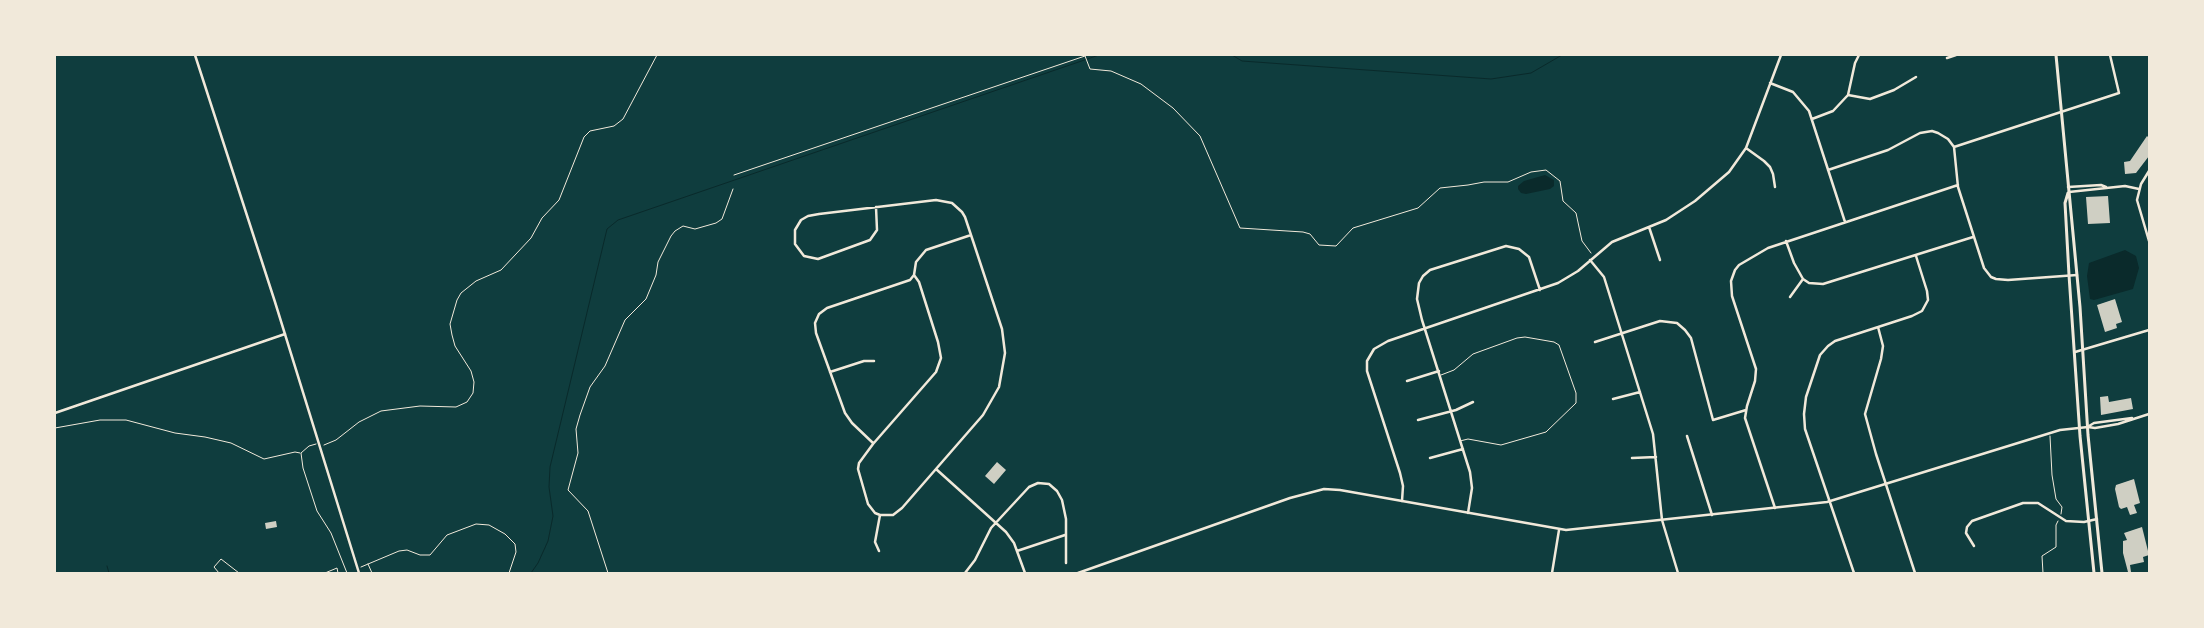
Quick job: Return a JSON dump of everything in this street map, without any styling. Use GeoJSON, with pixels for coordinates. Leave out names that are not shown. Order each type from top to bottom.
{"type":"FeatureCollection","features":[{"type":"Feature","properties":{"kind":"main road"},"geometry":{"type":"LineString","coordinates":[[2056,55],[2102,573]]}},
{"type":"Feature","properties":{"kind":"main road"},"geometry":{"type":"LineString","coordinates":[[2068,192],[2065,203],[2074,352],[2094,573]]}},
{"type":"Feature","properties":{"kind":"street"},"geometry":{"type":"LineString","coordinates":[[195,55],[285,334],[359,573]]}},
{"type":"Feature","properties":{"kind":"street"},"geometry":{"type":"LineString","coordinates":[[1402,501],[1403,486],[1400,473],[1367,371],[1367,361],[1371,353],[1380,344],[1540,290],[1568,278],[1612,242],[1674,216],[1706,194],[1729,172],[1746,148],[1781,55]]}},
{"type":"Feature","properties":{"kind":"street"},"geometry":{"type":"LineString","coordinates":[[1812,119],[1833,111],[1848,95],[1859,55]]}},
{"type":"Feature","properties":{"kind":"street"},"geometry":{"type":"LineString","coordinates":[[1947,58],[1956,55]]}},
{"type":"Feature","properties":{"kind":"street"},"geometry":{"type":"LineString","coordinates":[[1954,147],[2119,93],[2110,55]]}},
{"type":"Feature","properties":{"kind":"street"},"geometry":{"type":"LineString","coordinates":[[1848,95],[1870,98],[1894,90],[1916,77]]}},
{"type":"Feature","properties":{"kind":"street"},"geometry":{"type":"LineString","coordinates":[[1770,83],[1793,92],[1802,101],[1812,119],[1845,222]]}},
{"type":"Feature","properties":{"kind":"street"},"geometry":{"type":"LineString","coordinates":[[1828,170],[1888,150],[1916,134],[1932,131],[1944,135],[1954,147],[1958,185],[1984,268],[1991,277],[2008,280],[2077,275]]}},
{"type":"Feature","properties":{"kind":"street"},"geometry":{"type":"LineString","coordinates":[[1746,148],[1764,160],[1770,168],[1773,174],[1774,187]]}},
{"type":"Feature","properties":{"kind":"street"},"geometry":{"type":"LineString","coordinates":[[2149,171],[2139,189],[2138,207],[2149,241]]}},
{"type":"Feature","properties":{"kind":"street"},"geometry":{"type":"LineString","coordinates":[[1775,508],[1748,428],[1746,410],[1753,394],[1756,369],[1732,296],[1731,281],[1735,270],[1768,248],[1786,241],[1958,185]]}},
{"type":"Feature","properties":{"kind":"street"},"geometry":{"type":"LineString","coordinates":[[2068,187],[2101,185],[2106,187]]}},
{"type":"Feature","properties":{"kind":"street"},"geometry":{"type":"LineString","coordinates":[[2068,192],[2125,186],[2139,189]]}},
{"type":"Feature","properties":{"kind":"street"},"geometry":{"type":"LineString","coordinates":[[876,207],[877,230],[870,240],[818,259],[804,256],[795,244],[795,230],[804,218],[876,207],[936,200],[952,203],[962,212],[971,235],[1002,329],[1005,346],[1004,369],[999,387],[990,406],[902,508],[893,514],[880,515],[875,513],[868,504],[858,469],[859,463],[939,367],[941,354],[917,278],[914,275]]}},
{"type":"Feature","properties":{"kind":"street"},"geometry":{"type":"LineString","coordinates":[[1649,227],[1660,260]]}},
{"type":"Feature","properties":{"kind":"street"},"geometry":{"type":"LineString","coordinates":[[873,444],[847,417],[816,333],[815,323],[820,314],[827,308],[910,280],[914,275],[917,258],[926,250],[971,235]]}},
{"type":"Feature","properties":{"kind":"street"},"geometry":{"type":"LineString","coordinates":[[1786,241],[1794,263],[1803,279],[1809,283],[1823,284],[1973,237]]}},
{"type":"Feature","properties":{"kind":"street"},"geometry":{"type":"LineString","coordinates":[[1468,513],[1472,484],[1425,328],[1417,292],[1423,276],[1438,267],[1506,246],[1519,249],[1528,257],[1540,290]]}},
{"type":"Feature","properties":{"kind":"street"},"geometry":{"type":"LineString","coordinates":[[1854,573],[1805,429],[1806,397],[1820,355],[1824,350],[1835,342],[1912,316],[1922,311],[1927,305],[1927,291],[1916,256]]}},
{"type":"Feature","properties":{"kind":"street"},"geometry":{"type":"LineString","coordinates":[[1590,260],[1604,276],[1653,434],[1662,520],[1678,573]]}},
{"type":"Feature","properties":{"kind":"street"},"geometry":{"type":"LineString","coordinates":[[1790,297],[1803,279]]}},
{"type":"Feature","properties":{"kind":"street"},"geometry":{"type":"LineString","coordinates":[[1596,342],[1660,322],[1677,323],[1691,338],[1713,420],[1746,410]]}},
{"type":"Feature","properties":{"kind":"street"},"geometry":{"type":"LineString","coordinates":[[1878,327],[1883,346],[1865,414],[1915,573]]}},
{"type":"Feature","properties":{"kind":"street"},"geometry":{"type":"LineString","coordinates":[[2074,352],[2149,330]]}},
{"type":"Feature","properties":{"kind":"street"},"geometry":{"type":"LineString","coordinates":[[55,413],[285,334]]}},
{"type":"Feature","properties":{"kind":"street"},"geometry":{"type":"LineString","coordinates":[[830,372],[864,361],[874,361]]}},
{"type":"Feature","properties":{"kind":"street"},"geometry":{"type":"LineString","coordinates":[[1406,382],[1439,370]]}},
{"type":"Feature","properties":{"kind":"street"},"geometry":{"type":"LineString","coordinates":[[1613,399],[1640,392]]}},
{"type":"Feature","properties":{"kind":"street"},"geometry":{"type":"LineString","coordinates":[[1418,420],[1473,402]]}},
{"type":"Feature","properties":{"kind":"street"},"geometry":{"type":"LineString","coordinates":[[1078,573],[1312,491],[1333,489],[1559,530],[1829,502],[2060,430],[2095,428],[2118,424],[2149,414]]}},
{"type":"Feature","properties":{"kind":"street"},"geometry":{"type":"LineString","coordinates":[[1688,436],[1712,515]]}},
{"type":"Feature","properties":{"kind":"street"},"geometry":{"type":"LineString","coordinates":[[1430,458],[1462,449]]}},
{"type":"Feature","properties":{"kind":"street"},"geometry":{"type":"LineString","coordinates":[[1632,458],[1656,457]]}},
{"type":"Feature","properties":{"kind":"street"},"geometry":{"type":"LineString","coordinates":[[936,469],[1006,532],[1017,551],[1025,573]]}},
{"type":"Feature","properties":{"kind":"street"},"geometry":{"type":"LineString","coordinates":[[965,573],[975,560],[983,540],[996,522],[1030,487],[1038,483],[1049,484],[1057,491],[1062,500],[1066,519],[1066,562]]}},
{"type":"Feature","properties":{"kind":"street"},"geometry":{"type":"LineString","coordinates":[[1974,546],[1966,534],[1967,527],[1972,521],[2023,503],[2038,503],[2066,521],[2097,519]]}},
{"type":"Feature","properties":{"kind":"street"},"geometry":{"type":"LineString","coordinates":[[879,551],[875,542],[880,515]]}},
{"type":"Feature","properties":{"kind":"street"},"geometry":{"type":"LineString","coordinates":[[1552,573],[1559,530]]}},
{"type":"Feature","properties":{"kind":"street"},"geometry":{"type":"LineString","coordinates":[[1017,551],[1065,535]]}},
{"type":"Feature","properties":{"kind":"lane"},"geometry":{"type":"LineString","coordinates":[[1440,375],[1454,370],[1474,354],[1517,338],[1554,342],[1558,344],[1563,354],[1576,393],[1576,403],[1546,432],[1501,445],[1468,439],[1460,440]]}},
{"type":"Feature","properties":{"kind":"path"},"geometry":{"type":"LineString","coordinates":[[321,445],[336,440],[359,422],[381,411],[420,406],[456,407],[467,402],[473,393],[474,382],[471,371],[455,346],[450,324],[457,300],[470,285],[501,270],[531,238],[542,218],[559,200],[584,137],[590,132],[614,126],[623,119],[657,55]]}},
{"type":"Feature","properties":{"kind":"path"},"geometry":{"type":"LineString","coordinates":[[734,175],[1088,55]]}},
{"type":"Feature","properties":{"kind":"path"},"geometry":{"type":"LineString","coordinates":[[1085,57],[1093,71],[1111,71],[1141,84],[1173,108],[1200,136],[1240,228],[1304,232],[1310,234],[1319,244],[1336,246],[1352,229],[1418,208],[1440,188],[1468,186],[1484,182],[1508,182],[1525,174],[1543,170],[1550,172],[1560,182],[1563,201],[1576,213],[1582,240],[1591,253]]}},
{"type":"Feature","properties":{"kind":"path"},"geometry":{"type":"LineString","coordinates":[[608,573],[588,511],[568,490],[578,453],[576,428],[580,415],[590,387],[605,366],[625,320],[646,299],[656,275],[658,262],[671,236],[683,226],[695,229],[716,223],[722,219],[733,189]]}},
{"type":"Feature","properties":{"kind":"path"},"geometry":{"type":"LineString","coordinates":[[55,428],[100,420],[126,420],[175,433],[231,443],[264,459],[295,452],[301,454]]}},
{"type":"Feature","properties":{"kind":"path"},"geometry":{"type":"LineString","coordinates":[[301,454],[309,446],[317,444]]}},
{"type":"Feature","properties":{"kind":"path"},"geometry":{"type":"LineString","coordinates":[[301,454],[303,468],[318,511],[331,533],[347,573]]}},
{"type":"Feature","properties":{"kind":"path"},"geometry":{"type":"LineString","coordinates":[[361,567],[407,550],[426,556],[430,555],[447,535],[480,525],[489,525],[505,534],[515,544],[516,552],[509,573]]}},
{"type":"Feature","properties":{"kind":"path"},"geometry":{"type":"LineString","coordinates":[[220,573],[214,567],[221,559],[239,573]]}},
{"type":"Feature","properties":{"kind":"path"},"geometry":{"type":"LineString","coordinates":[[368,563],[372,573]]}},
{"type":"Feature","properties":{"kind":"path"},"geometry":{"type":"LineString","coordinates":[[325,573],[345,566]]}},
{"type":"Feature","properties":{"kind":"path"},"geometry":{"type":"LineString","coordinates":[[337,568],[338,573]]}},
{"type":"Feature","properties":{"kind":"water"},"geometry":{"type":"Polygon","coordinates":[[[1545,175],[1554,180],[1554,186],[1550,189],[1526,194],[1521,193],[1518,189],[1518,186],[1524,181],[1545,175]]]}},
{"type":"Feature","properties":{"kind":"water"},"geometry":{"type":"Polygon","coordinates":[[[2125,250],[2136,256],[2139,268],[2133,289],[2094,300],[2090,299],[2087,276],[2089,263],[2125,250]]]}},
{"type":"Feature","properties":{"kind":"building"},"geometry":{"type":"Polygon","coordinates":[[[2147,136],[2149,138],[2149,156],[2136,173],[2125,174],[2124,162],[2130,161],[2147,136]]]}},
{"type":"Feature","properties":{"kind":"building"},"geometry":{"type":"Polygon","coordinates":[[[2108,196],[2110,223],[2088,224],[2086,197],[2108,196]]]}},
{"type":"Feature","properties":{"kind":"building"},"geometry":{"type":"Polygon","coordinates":[[[2115,299],[2122,322],[2116,324],[2117,328],[2105,332],[2097,305],[2115,299]]]}},
{"type":"Feature","properties":{"kind":"building"},"geometry":{"type":"Polygon","coordinates":[[[2108,396],[2109,402],[2131,398],[2133,409],[2101,415],[2100,397],[2108,396]]]}},
{"type":"Feature","properties":{"kind":"building"},"geometry":{"type":"Polygon","coordinates":[[[997,462],[1006,470],[994,484],[985,476],[997,462]]]}},
{"type":"Feature","properties":{"kind":"building"},"geometry":{"type":"Polygon","coordinates":[[[2134,479],[2140,503],[2134,505],[2137,513],[2130,515],[2127,507],[2121,509],[2119,507],[2115,489],[2116,485],[2134,479]]]}},
{"type":"Feature","properties":{"kind":"building"},"geometry":{"type":"Polygon","coordinates":[[[276,521],[277,527],[266,529],[265,523],[276,521]]]}},
{"type":"Feature","properties":{"kind":"building"},"geometry":{"type":"Polygon","coordinates":[[[2142,527],[2149,555],[2143,557],[2144,562],[2130,565],[2131,572],[2128,572],[2123,553],[2123,541],[2127,540],[2124,533],[2142,527]]]}},
{"type":"Feature","properties":{"kind":"waterway"},"geometry":{"type":"LineString","coordinates":[[531,573],[548,541],[553,516],[549,487],[550,467],[607,229],[618,220],[1099,55]]}},
{"type":"Feature","properties":{"kind":"waterway"},"geometry":{"type":"LineString","coordinates":[[1232,55],[1242,61],[1491,79],[1531,73],[1562,55]]}},
{"type":"Feature","properties":{"kind":"waterway"},"geometry":{"type":"LineString","coordinates":[[107,566],[109,573]]}}]}
